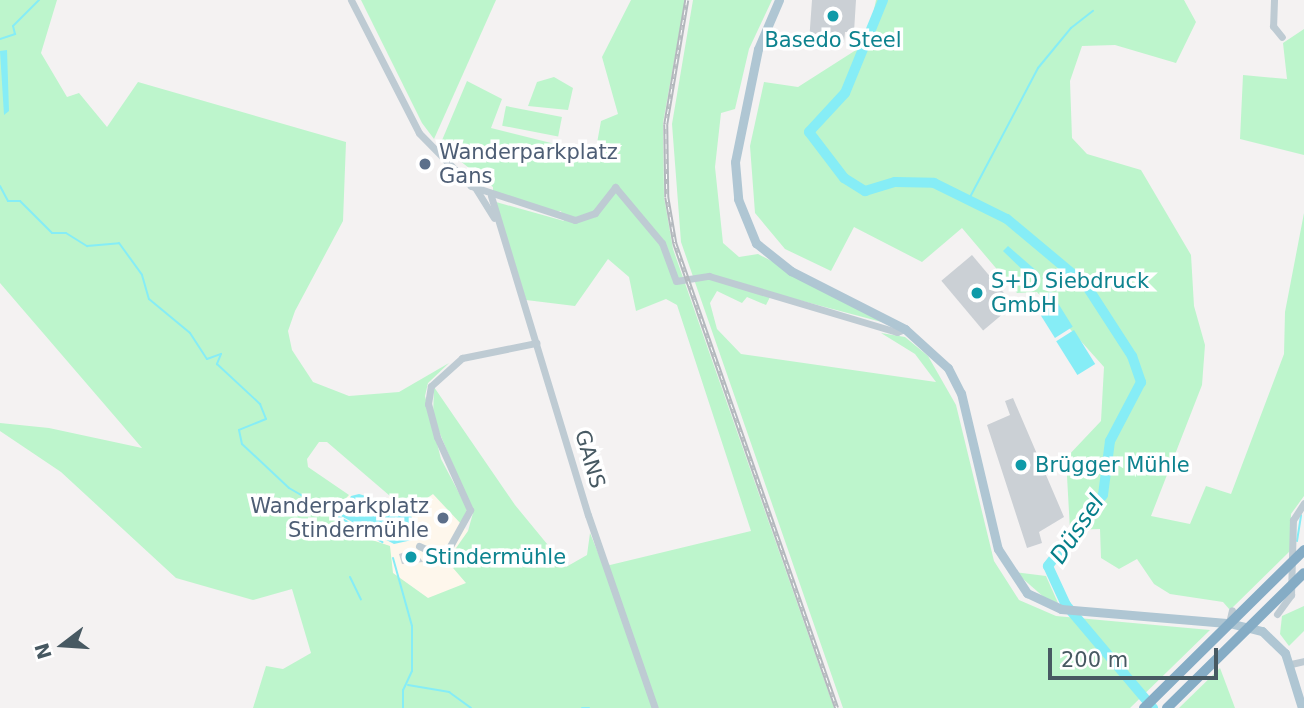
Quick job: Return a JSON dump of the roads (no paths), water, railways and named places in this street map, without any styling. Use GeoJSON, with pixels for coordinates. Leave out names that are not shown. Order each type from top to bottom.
{"type":"FeatureCollection","features":[{"type":"Feature","properties":{"kind":"highway"},"geometry":{"type":"LineString","coordinates":[[1144,708],[1304,550]]}},
{"type":"Feature","properties":{"kind":"highway"},"geometry":{"type":"LineString","coordinates":[[1167,708],[1304,573]]}},
{"type":"Feature","properties":{"kind":"main road"},"geometry":{"type":"LineString","coordinates":[[779,0],[758,49],[737,148],[734,177],[744,220],[756,243],[775,262],[905,329],[935,353],[961,393],[1006,568],[1027,593],[1061,609],[1228,623],[1262,631],[1286,653],[1302,708]]}},
{"type":"Feature","properties":{"kind":"street"},"geometry":{"type":"LineString","coordinates":[[351,0],[419,134],[476,189],[491,196],[575,220],[595,213],[615,187],[658,236],[676,281],[709,276],[897,332],[905,329]]}},
{"type":"Feature","properties":{"kind":"street"},"geometry":{"type":"LineString","coordinates":[[1274,0],[1273,26],[1282,37]]}},
{"type":"Feature","properties":{"kind":"street","name":"GANS"},"geometry":{"type":"LineString","coordinates":[[476,189],[495,218]]}},
{"type":"Feature","properties":{"kind":"street","name":"GANS"},"geometry":{"type":"LineString","coordinates":[[491,196],[495,218],[655,708]]}},
{"type":"Feature","properties":{"kind":"street"},"geometry":{"type":"LineString","coordinates":[[419,546],[444,556],[471,510],[437,437],[428,404],[431,386],[462,358],[536,343]]}},
{"type":"Feature","properties":{"kind":"street"},"geometry":{"type":"LineString","coordinates":[[1277,614],[1291,595],[1293,520],[1304,503]]}},
{"type":"Feature","properties":{"kind":"street"},"geometry":{"type":"LineString","coordinates":[[1228,623],[1232,610]]}},
{"type":"Feature","properties":{"kind":"street"},"geometry":{"type":"LineString","coordinates":[[1291,664],[1304,661]]}},
{"type":"Feature","properties":{"kind":"water"},"geometry":{"type":"Polygon","coordinates":[[[7,50],[9,111],[4,115],[0,51],[7,50]]]}},
{"type":"Feature","properties":{"kind":"water"},"geometry":{"type":"Polygon","coordinates":[[[1008,246],[1039,273],[1034,281],[1003,251],[1008,246]]]}},
{"type":"Feature","properties":{"kind":"water"},"geometry":{"type":"Polygon","coordinates":[[[1051,292],[1073,327],[1055,338],[1033,303],[1051,292]]]}},
{"type":"Feature","properties":{"kind":"water"},"geometry":{"type":"Polygon","coordinates":[[[1074,330],[1095,364],[1077,375],[1056,341],[1074,330]]]}},
{"type":"Feature","properties":{"kind":"water"},"geometry":{"type":"Polygon","coordinates":[[[359,494],[407,508],[414,522],[412,540],[394,544],[339,515],[351,496],[359,494]]]}},
{"type":"Feature","properties":{"kind":"waterway"},"geometry":{"type":"LineString","coordinates":[[0,39],[15,34],[13,26],[39,0]]}},
{"type":"Feature","properties":{"kind":"waterway","name":"Düssel"},"geometry":{"type":"LineString","coordinates":[[883,0],[845,93],[809,132],[844,178],[865,191],[895,182],[934,183],[1007,219],[1086,285],[1132,356],[1141,382],[1110,441],[1103,495],[1048,566],[1066,605],[1153,708]]}},
{"type":"Feature","properties":{"kind":"waterway"},"geometry":{"type":"LineString","coordinates":[[969,199],[1038,68],[1071,28],[1093,11]]}},
{"type":"Feature","properties":{"kind":"waterway"},"geometry":{"type":"LineString","coordinates":[[0,186],[8,201],[20,201],[52,233],[66,233],[87,246],[119,243],[142,275],[149,299],[190,333],[207,359],[221,354],[217,364],[260,404],[266,419],[239,430],[242,444],[289,488],[382,542]]}},
{"type":"Feature","properties":{"kind":"waterway"},"geometry":{"type":"LineString","coordinates":[[1297,541],[1301,515]]}},
{"type":"Feature","properties":{"kind":"waterway"},"geometry":{"type":"LineString","coordinates":[[393,558],[412,626],[412,671],[403,690],[403,708]]}},
{"type":"Feature","properties":{"kind":"waterway"},"geometry":{"type":"LineString","coordinates":[[350,577],[361,600]]}},
{"type":"Feature","properties":{"kind":"waterway"},"geometry":{"type":"LineString","coordinates":[[408,685],[449,692],[471,708]]}},
{"type":"Feature","properties":{"kind":"waterway"},"geometry":{"type":"LineString","coordinates":[[582,708],[589,708]]}},
{"type":"Feature","properties":{"kind":"railway"},"geometry":{"type":"LineString","coordinates":[[687,0],[666,124],[667,197],[675,243],[837,708]]}},
{"type":"Feature","properties":{"kind":"place","name":"Basedo Steel"},"geometry":{"type":"Point","coordinates":[833,16]}},
{"type":"Feature","properties":{"kind":"place","name":"Wanderparkplatz Gans"},"geometry":{"type":"Point","coordinates":[425,164]}},
{"type":"Feature","properties":{"kind":"place","name":"S+D Siebdruck GmbH"},"geometry":{"type":"Point","coordinates":[977,293]}},
{"type":"Feature","properties":{"kind":"place","name":"Brügger Mühle"},"geometry":{"type":"Point","coordinates":[1021,465]}},
{"type":"Feature","properties":{"kind":"place","name":"Wanderparkplatz Stindermühle"},"geometry":{"type":"Point","coordinates":[443,518]}},
{"type":"Feature","properties":{"kind":"place","name":"Stindermühle"},"geometry":{"type":"Point","coordinates":[411,557]}}]}
